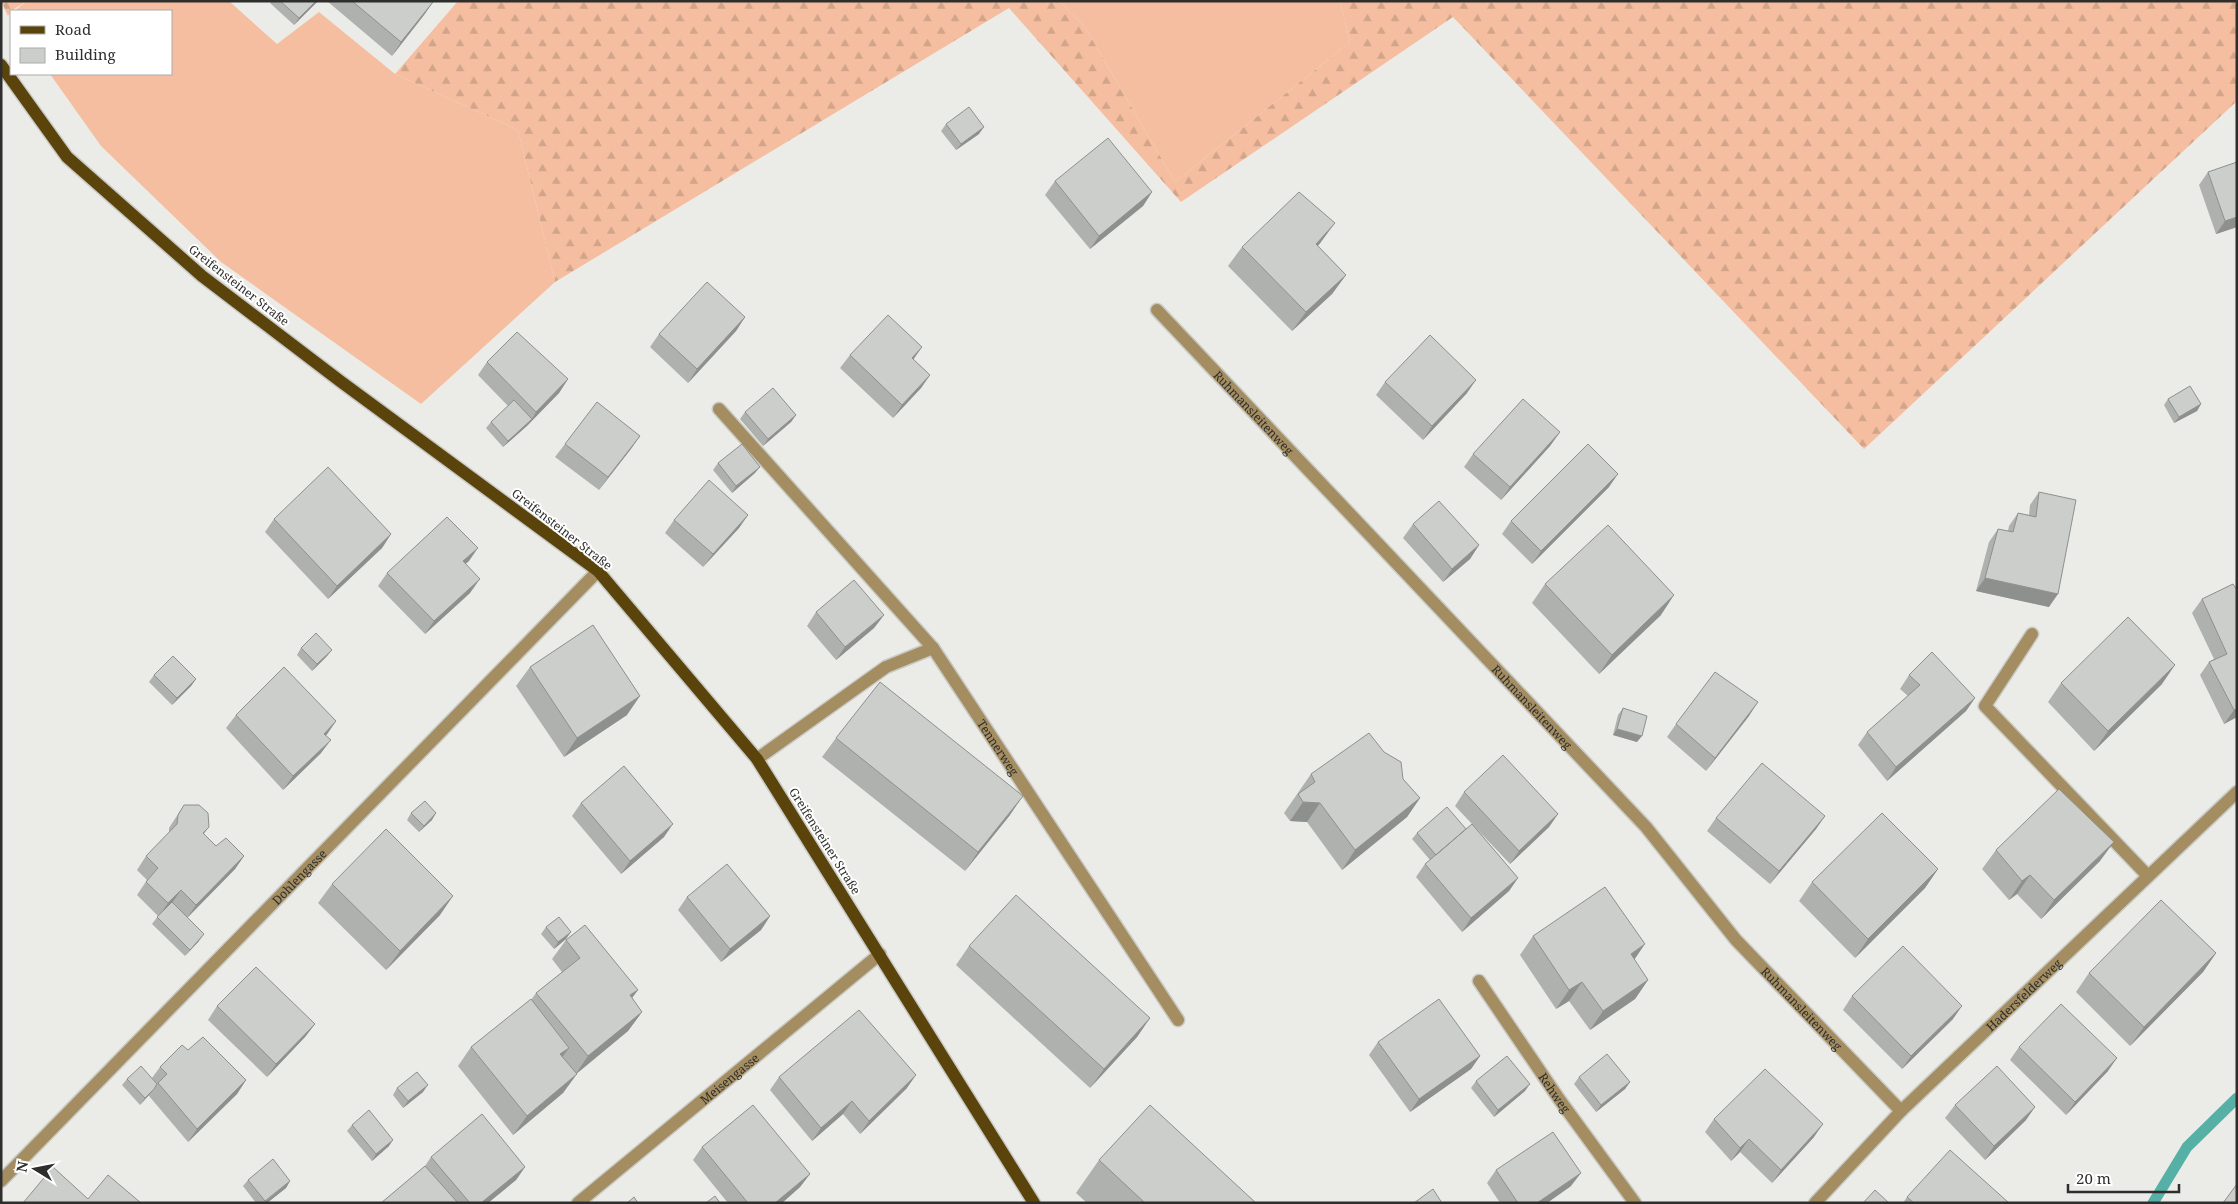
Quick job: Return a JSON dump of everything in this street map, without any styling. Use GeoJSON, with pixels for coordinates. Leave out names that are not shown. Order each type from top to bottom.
{"type":"FeatureCollection","features":[{"type":"Feature","properties":{"kind":"main road","name":"Greifensteiner Straße"},"geometry":{"type":"LineString","coordinates":[[1,65],[67,157],[202,276],[598,572],[757,758],[1034,1203]]}},
{"type":"Feature","properties":{"kind":"street","name":"Ruhmansleitenweg"},"geometry":{"type":"LineString","coordinates":[[1157,310],[1646,827],[1736,940],[1901,1111]]}},
{"type":"Feature","properties":{"kind":"street","name":"Tennerweg"},"geometry":{"type":"LineString","coordinates":[[719,409],[933,648],[1178,1020]]}},
{"type":"Feature","properties":{"kind":"street","name":"Dohlengasse"},"geometry":{"type":"LineString","coordinates":[[1,1181],[598,572]]}},
{"type":"Feature","properties":{"kind":"street"},"geometry":{"type":"LineString","coordinates":[[2032,634],[1985,706],[2148,876]]}},
{"type":"Feature","properties":{"kind":"street"},"geometry":{"type":"LineString","coordinates":[[757,758],[886,667],[933,648]]}},
{"type":"Feature","properties":{"kind":"street","name":"Hadersfelderweg"},"geometry":{"type":"LineString","coordinates":[[1815,1203],[1901,1111],[2237,792]]}},
{"type":"Feature","properties":{"kind":"street","name":"Meisengasse"},"geometry":{"type":"LineString","coordinates":[[578,1203],[880,954]]}},
{"type":"Feature","properties":{"kind":"street","name":"Rehweg"},"geometry":{"type":"LineString","coordinates":[[1479,981],[1558,1099],[1635,1203]]}},
{"type":"Feature","properties":{"kind":"green space"},"geometry":{"type":"Polygon","coordinates":[[[1,1],[27,1],[10,10],[8,16],[1,1]]]}},
{"type":"Feature","properties":{"kind":"green space"},"geometry":{"type":"Polygon","coordinates":[[[27,1],[229,1],[277,44],[319,12],[395,74],[518,130],[555,282],[421,404],[221,262],[101,146],[51,75],[172,75],[172,10],[15,10],[27,1]]]}},
{"type":"Feature","properties":{"kind":"green space"},"geometry":{"type":"Polygon","coordinates":[[[458,1],[1059,1],[1085,27],[1175,182],[1350,42],[1340,1],[2237,1],[2237,101],[1864,449],[1453,17],[1181,202],[1009,8],[555,282],[518,130],[395,74],[458,1]]]}},
{"type":"Feature","properties":{"kind":"green space"},"geometry":{"type":"Polygon","coordinates":[[[1059,1],[1340,1],[1350,42],[1175,182],[1085,27],[1059,1]]]}},
{"type":"Feature","properties":{"kind":"building"},"geometry":{"type":"Polygon","coordinates":[[[280,1],[316,1],[299,18],[280,1]]]}},
{"type":"Feature","properties":{"kind":"building"},"geometry":{"type":"Polygon","coordinates":[[[352,1],[432,1],[433,2],[401,42],[352,1]]]}},
{"type":"Feature","properties":{"kind":"building"},"geometry":{"type":"Polygon","coordinates":[[[969,107],[984,127],[961,144],[946,124],[969,107]]]}},
{"type":"Feature","properties":{"kind":"building"},"geometry":{"type":"Polygon","coordinates":[[[1108,138],[1152,192],[1099,236],[1055,181],[1108,138]]]}},
{"type":"Feature","properties":{"kind":"building"},"geometry":{"type":"Polygon","coordinates":[[[2237,162],[2237,217],[2225,221],[2208,172],[2237,162]]]}},
{"type":"Feature","properties":{"kind":"building"},"geometry":{"type":"Polygon","coordinates":[[[1299,192],[1335,223],[1316,244],[1346,275],[1306,312],[1242,247],[1299,192]]]}},
{"type":"Feature","properties":{"kind":"building"},"geometry":{"type":"Polygon","coordinates":[[[707,282],[745,317],[697,369],[659,334],[707,282]]]}},
{"type":"Feature","properties":{"kind":"building"},"geometry":{"type":"Polygon","coordinates":[[[888,315],[922,347],[912,358],[930,375],[902,405],[850,355],[888,315]]]}},
{"type":"Feature","properties":{"kind":"building"},"geometry":{"type":"Polygon","coordinates":[[[517,332],[568,379],[536,412],[487,362],[517,332]]]}},
{"type":"Feature","properties":{"kind":"building"},"geometry":{"type":"Polygon","coordinates":[[[1430,335],[1476,380],[1432,426],[1385,382],[1430,335]]]}},
{"type":"Feature","properties":{"kind":"building"},"geometry":{"type":"Polygon","coordinates":[[[2190,386],[2201,404],[2179,417],[2168,399],[2190,386]]]}},
{"type":"Feature","properties":{"kind":"building"},"geometry":{"type":"Polygon","coordinates":[[[773,388],[796,415],[768,439],[745,412],[773,388]]]}},
{"type":"Feature","properties":{"kind":"building"},"geometry":{"type":"Polygon","coordinates":[[[1523,399],[1560,432],[1510,487],[1473,454],[1523,399]]]}},
{"type":"Feature","properties":{"kind":"building"},"geometry":{"type":"Polygon","coordinates":[[[514,400],[532,419],[508,441],[491,422],[514,400]]]}},
{"type":"Feature","properties":{"kind":"building"},"geometry":{"type":"Polygon","coordinates":[[[597,402],[640,436],[608,477],[565,444],[597,402]]]}},
{"type":"Feature","properties":{"kind":"building"},"geometry":{"type":"Polygon","coordinates":[[[742,444],[760,467],[736,486],[718,463],[742,444]]]}},
{"type":"Feature","properties":{"kind":"building"},"geometry":{"type":"Polygon","coordinates":[[[1588,444],[1618,474],[1541,551],[1511,521],[1588,444]]]}},
{"type":"Feature","properties":{"kind":"building"},"geometry":{"type":"Polygon","coordinates":[[[328,467],[391,534],[337,586],[274,519],[328,467]]]}},
{"type":"Feature","properties":{"kind":"building"},"geometry":{"type":"Polygon","coordinates":[[[709,480],[748,515],[713,554],[674,520],[709,480]]]}},
{"type":"Feature","properties":{"kind":"building"},"geometry":{"type":"Polygon","coordinates":[[[2039,492],[2076,500],[2058,594],[1985,578],[1998,529],[2013,532],[2018,513],[2036,517],[2039,492]]]}},
{"type":"Feature","properties":{"kind":"building"},"geometry":{"type":"Polygon","coordinates":[[[1439,501],[1479,545],[1452,569],[1413,524],[1439,501]]]}},
{"type":"Feature","properties":{"kind":"building"},"geometry":{"type":"Polygon","coordinates":[[[447,517],[478,548],[463,561],[480,579],[434,621],[387,573],[447,517]]]}},
{"type":"Feature","properties":{"kind":"building"},"geometry":{"type":"Polygon","coordinates":[[[1608,525],[1674,595],[1612,655],[1545,584],[1608,525]]]}},
{"type":"Feature","properties":{"kind":"building"},"geometry":{"type":"Polygon","coordinates":[[[854,580],[884,615],[845,647],[816,612],[854,580]]]}},
{"type":"Feature","properties":{"kind":"building"},"geometry":{"type":"Polygon","coordinates":[[[2233,584],[2237,590],[2237,709],[2234,710],[2209,662],[2227,654],[2202,599],[2233,584]]]}},
{"type":"Feature","properties":{"kind":"building"},"geometry":{"type":"Polygon","coordinates":[[[2128,617],[2175,665],[2108,731],[2061,683],[2128,617]]]}},
{"type":"Feature","properties":{"kind":"building"},"geometry":{"type":"Polygon","coordinates":[[[593,625],[640,696],[577,738],[530,667],[593,625]]]}},
{"type":"Feature","properties":{"kind":"building"},"geometry":{"type":"Polygon","coordinates":[[[316,633],[332,650],[317,664],[301,648],[316,633]]]}},
{"type":"Feature","properties":{"kind":"building"},"geometry":{"type":"Polygon","coordinates":[[[1932,652],[1975,698],[1896,767],[1867,732],[1920,685],[1909,675],[1932,652]]]}},
{"type":"Feature","properties":{"kind":"building"},"geometry":{"type":"Polygon","coordinates":[[[173,656],[196,679],[177,698],[154,675],[173,656]]]}},
{"type":"Feature","properties":{"kind":"building"},"geometry":{"type":"Polygon","coordinates":[[[284,667],[336,721],[324,734],[331,740],[293,776],[236,715],[284,667]]]}},
{"type":"Feature","properties":{"kind":"building"},"geometry":{"type":"Polygon","coordinates":[[[1715,672],[1758,702],[1715,758],[1676,724],[1715,672]]]}},
{"type":"Feature","properties":{"kind":"building"},"geometry":{"type":"Polygon","coordinates":[[[880,682],[1023,796],[978,852],[836,738],[880,682]]]}},
{"type":"Feature","properties":{"kind":"building"},"geometry":{"type":"Polygon","coordinates":[[[1623,708],[1647,716],[1642,736],[1617,729],[1623,708]]]}},
{"type":"Feature","properties":{"kind":"building"},"geometry":{"type":"Polygon","coordinates":[[[1369,733],[1384,752],[1401,762],[1403,779],[1420,798],[1355,850],[1320,803],[1303,802],[1298,794],[1315,782],[1311,774],[1369,733]]]}},
{"type":"Feature","properties":{"kind":"building"},"geometry":{"type":"Polygon","coordinates":[[[1503,755],[1558,814],[1519,851],[1464,792],[1503,755]]]}},
{"type":"Feature","properties":{"kind":"building"},"geometry":{"type":"Polygon","coordinates":[[[1762,763],[1825,816],[1779,871],[1716,818],[1762,763]]]}},
{"type":"Feature","properties":{"kind":"building"},"geometry":{"type":"Polygon","coordinates":[[[624,766],[673,824],[630,861],[581,803],[624,766]]]}},
{"type":"Feature","properties":{"kind":"building"},"geometry":{"type":"Polygon","coordinates":[[[2059,789],[2114,842],[2054,900],[2030,875],[2022,881],[1996,850],[2059,789]]]}},
{"type":"Feature","properties":{"kind":"building"},"geometry":{"type":"Polygon","coordinates":[[[425,801],[436,813],[424,826],[411,813],[425,801]]]}},
{"type":"Feature","properties":{"kind":"building"},"geometry":{"type":"Polygon","coordinates":[[[184,805],[199,805],[208,813],[209,827],[203,833],[216,846],[226,838],[244,856],[196,905],[181,890],[168,903],[146,882],[158,868],[146,856],[177,824],[178,815],[184,805]]]}},
{"type":"Feature","properties":{"kind":"building"},"geometry":{"type":"Polygon","coordinates":[[[1447,807],[1466,829],[1436,855],[1417,833],[1447,807]]]}},
{"type":"Feature","properties":{"kind":"building"},"geometry":{"type":"Polygon","coordinates":[[[1882,813],[1938,869],[1868,939],[1812,882],[1882,813]]]}},
{"type":"Feature","properties":{"kind":"building"},"geometry":{"type":"Polygon","coordinates":[[[1472,824],[1518,878],[1471,918],[1425,864],[1472,824]]]}},
{"type":"Feature","properties":{"kind":"building"},"geometry":{"type":"Polygon","coordinates":[[[386,829],[453,896],[400,951],[332,884],[386,829]]]}},
{"type":"Feature","properties":{"kind":"building"},"geometry":{"type":"Polygon","coordinates":[[[727,864],[770,916],[730,949],[687,897],[727,864]]]}},
{"type":"Feature","properties":{"kind":"building"},"geometry":{"type":"Polygon","coordinates":[[[1605,887],[1645,944],[1631,954],[1648,980],[1603,1011],[1582,982],[1569,990],[1533,936],[1605,887]]]}},
{"type":"Feature","properties":{"kind":"building"},"geometry":{"type":"Polygon","coordinates":[[[1016,895],[1150,1018],[1104,1069],[969,946],[1016,895]]]}},
{"type":"Feature","properties":{"kind":"building"},"geometry":{"type":"Polygon","coordinates":[[[2161,900],[2216,953],[2144,1027],[2089,973],[2161,900]]]}},
{"type":"Feature","properties":{"kind":"building"},"geometry":{"type":"Polygon","coordinates":[[[172,902],[204,934],[190,950],[157,917],[172,902]]]}},
{"type":"Feature","properties":{"kind":"building"},"geometry":{"type":"Polygon","coordinates":[[[559,917],[571,932],[558,942],[546,927],[559,917]]]}},
{"type":"Feature","properties":{"kind":"building"},"geometry":{"type":"Polygon","coordinates":[[[585,925],[638,990],[630,995],[642,1012],[588,1056],[536,993],[580,958],[566,940],[585,925]]]}},
{"type":"Feature","properties":{"kind":"building"},"geometry":{"type":"Polygon","coordinates":[[[1903,946],[1962,1006],[1911,1056],[1852,996],[1903,946]]]}},
{"type":"Feature","properties":{"kind":"building"},"geometry":{"type":"Polygon","coordinates":[[[256,967],[315,1024],[276,1064],[217,1006],[256,967]]]}},
{"type":"Feature","properties":{"kind":"building"},"geometry":{"type":"Polygon","coordinates":[[[531,999],[569,1048],[560,1054],[577,1074],[527,1116],[471,1047],[531,999]]]}},
{"type":"Feature","properties":{"kind":"building"},"geometry":{"type":"Polygon","coordinates":[[[1439,999],[1480,1056],[1419,1099],[1378,1042],[1439,999]]]}},
{"type":"Feature","properties":{"kind":"building"},"geometry":{"type":"Polygon","coordinates":[[[2061,1004],[2117,1058],[2075,1102],[2019,1047],[2061,1004]]]}},
{"type":"Feature","properties":{"kind":"building"},"geometry":{"type":"Polygon","coordinates":[[[859,1010],[916,1075],[869,1121],[852,1101],[821,1128],[779,1077],[859,1010]]]}},
{"type":"Feature","properties":{"kind":"building"},"geometry":{"type":"Polygon","coordinates":[[[203,1037],[246,1080],[197,1129],[158,1083],[167,1074],[160,1067],[182,1045],[188,1050],[203,1037]]]}},
{"type":"Feature","properties":{"kind":"building"},"geometry":{"type":"Polygon","coordinates":[[[1607,1054],[1630,1082],[1601,1105],[1579,1077],[1607,1054]]]}},
{"type":"Feature","properties":{"kind":"building"},"geometry":{"type":"Polygon","coordinates":[[[1507,1056],[1530,1084],[1498,1110],[1476,1081],[1507,1056]]]}},
{"type":"Feature","properties":{"kind":"building"},"geometry":{"type":"Polygon","coordinates":[[[141,1066],[157,1084],[145,1098],[127,1079],[141,1066]]]}},
{"type":"Feature","properties":{"kind":"building"},"geometry":{"type":"Polygon","coordinates":[[[1997,1066],[2035,1107],[1994,1146],[1955,1105],[1997,1066]]]}},
{"type":"Feature","properties":{"kind":"building"},"geometry":{"type":"Polygon","coordinates":[[[1765,1069],[1823,1124],[1781,1170],[1749,1139],[1740,1148],[1714,1119],[1765,1069]]]}},
{"type":"Feature","properties":{"kind":"building"},"geometry":{"type":"Polygon","coordinates":[[[417,1072],[428,1085],[408,1101],[397,1088],[417,1072]]]}},
{"type":"Feature","properties":{"kind":"building"},"geometry":{"type":"Polygon","coordinates":[[[753,1105],[810,1174],[775,1203],[748,1203],[702,1147],[753,1105]]]}},
{"type":"Feature","properties":{"kind":"building"},"geometry":{"type":"Polygon","coordinates":[[[1150,1105],[1256,1203],[1145,1203],[1099,1160],[1150,1105]]]}},
{"type":"Feature","properties":{"kind":"building"},"geometry":{"type":"Polygon","coordinates":[[[369,1110],[393,1140],[376,1154],[352,1125],[369,1110]]]}},
{"type":"Feature","properties":{"kind":"building"},"geometry":{"type":"Polygon","coordinates":[[[482,1114],[525,1167],[481,1203],[470,1203],[431,1157],[482,1114]]]}},
{"type":"Feature","properties":{"kind":"building"},"geometry":{"type":"Polygon","coordinates":[[[1553,1132],[1581,1173],[1537,1203],[1518,1203],[1496,1170],[1553,1132]]]}},
{"type":"Feature","properties":{"kind":"building"},"geometry":{"type":"Polygon","coordinates":[[[1950,1150],[2009,1203],[1914,1203],[1907,1197],[1950,1150]]]}},
{"type":"Feature","properties":{"kind":"building"},"geometry":{"type":"Polygon","coordinates":[[[273,1159],[290,1181],[265,1201],[248,1180],[273,1159]]]}},
{"type":"Feature","properties":{"kind":"building"},"geometry":{"type":"Polygon","coordinates":[[[425,1166],[458,1203],[381,1203],[425,1166]]]}},
{"type":"Feature","properties":{"kind":"building"},"geometry":{"type":"Polygon","coordinates":[[[53,1167],[88,1199],[108,1175],[141,1203],[23,1203],[53,1167]]]}},
{"type":"Feature","properties":{"kind":"building"},"geometry":{"type":"Polygon","coordinates":[[[2237,1184],[2237,1203],[2223,1203],[2237,1184]]]}},
{"type":"Feature","properties":{"kind":"building"},"geometry":{"type":"Polygon","coordinates":[[[1433,1189],[1442,1203],[1414,1203],[1433,1189]]]}},
{"type":"Feature","properties":{"kind":"building"},"geometry":{"type":"Polygon","coordinates":[[[1875,1190],[1889,1203],[1863,1203],[1875,1190]]]}},
{"type":"Feature","properties":{"kind":"building"},"geometry":{"type":"Polygon","coordinates":[[[715,1196],[720,1203],[706,1203],[715,1196]]]}},
{"type":"Feature","properties":{"kind":"building"},"geometry":{"type":"Polygon","coordinates":[[[634,1197],[638,1203],[627,1203],[634,1197]]]}},
{"type":"Feature","properties":{"kind":"waterway"},"geometry":{"type":"LineString","coordinates":[[2153,1203],[2187,1147],[2237,1098]]}}]}
